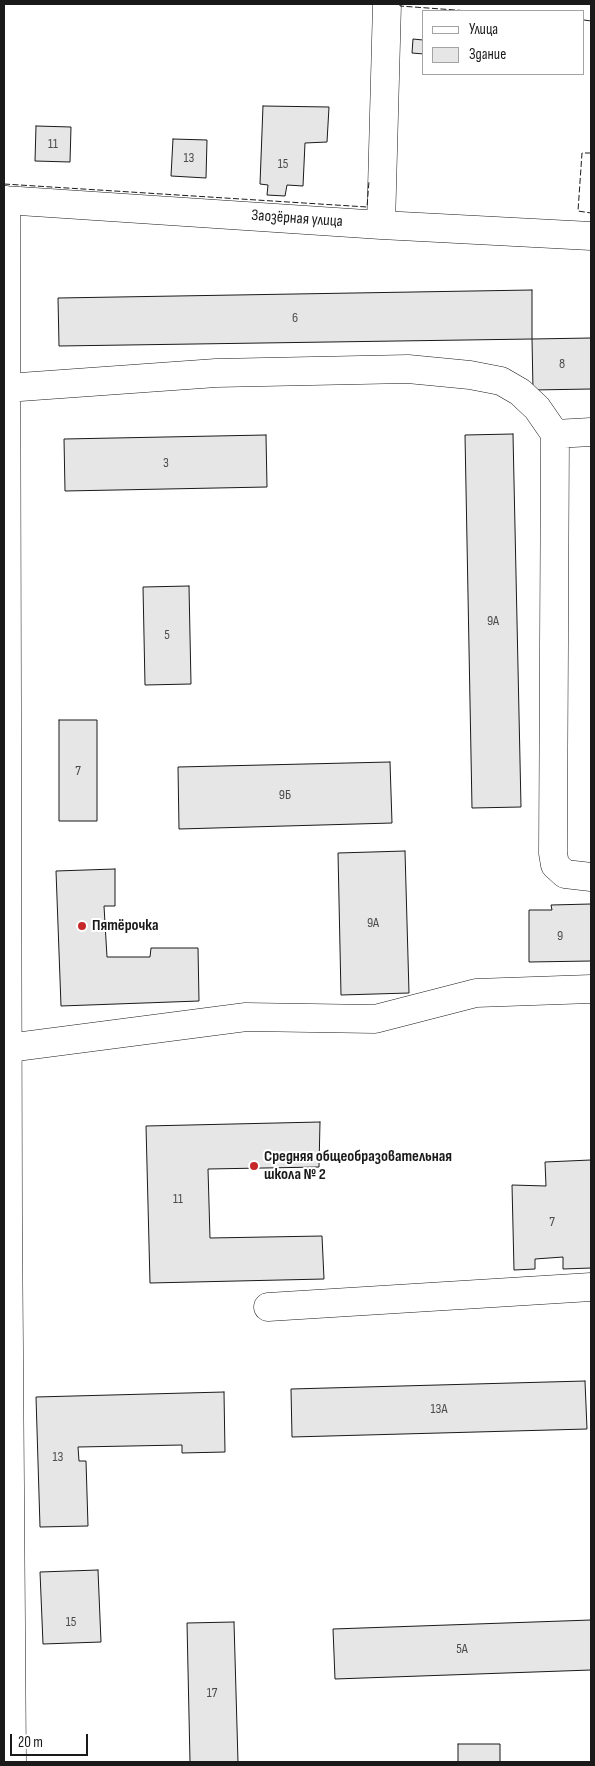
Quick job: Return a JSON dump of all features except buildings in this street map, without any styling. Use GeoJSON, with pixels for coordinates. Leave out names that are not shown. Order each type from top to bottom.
{"type":"FeatureCollection","features":[{"type":"Feature","properties":{"kind":"street"},"geometry":{"type":"LineString","coordinates":[[381,225],[387,4]]}},
{"type":"Feature","properties":{"kind":"street"},"geometry":{"type":"LineString","coordinates":[[5,200],[8,1048],[6,1213],[12,1762]]}},
{"type":"Feature","properties":{"kind":"street","name":"Заозёрная улица"},"geometry":{"type":"LineString","coordinates":[[5,200],[381,225],[591,236]]}},
{"type":"Feature","properties":{"kind":"street"},"geometry":{"type":"LineString","coordinates":[[6,388],[216,373],[408,369],[470,375],[501,381],[520,392],[537,408],[554,434],[553,853],[555,866],[565,874],[591,877]]}},
{"type":"Feature","properties":{"kind":"street"},"geometry":{"type":"LineString","coordinates":[[554,434],[591,432]]}},
{"type":"Feature","properties":{"kind":"street"},"geometry":{"type":"LineString","coordinates":[[8,1048],[246,1017],[375,1019],[476,993],[591,989]]}},
{"type":"Feature","properties":{"kind":"street"},"geometry":{"type":"LineString","coordinates":[[268,1307],[591,1286]]}},
{"type":"Feature","properties":{"kind":"fence"},"geometry":{"type":"LineString","coordinates":[[400,4],[400,6],[455,10]]}},
{"type":"Feature","properties":{"kind":"fence"},"geometry":{"type":"LineString","coordinates":[[585,20],[591,21]]}},
{"type":"Feature","properties":{"kind":"fence"},"geometry":{"type":"LineString","coordinates":[[591,153],[582,153],[578,211],[591,213]]}},
{"type":"Feature","properties":{"kind":"fence"},"geometry":{"type":"LineString","coordinates":[[4,184],[367,207],[369,181]]}},
{"type":"Feature","properties":{"kind":"place","name":"Пятёрочка"},"geometry":{"type":"Point","coordinates":[82,926]}},
{"type":"Feature","properties":{"kind":"place","name":"Средняя общеобразовательная школа № 2"},"geometry":{"type":"Point","coordinates":[254,1166]}}]}
